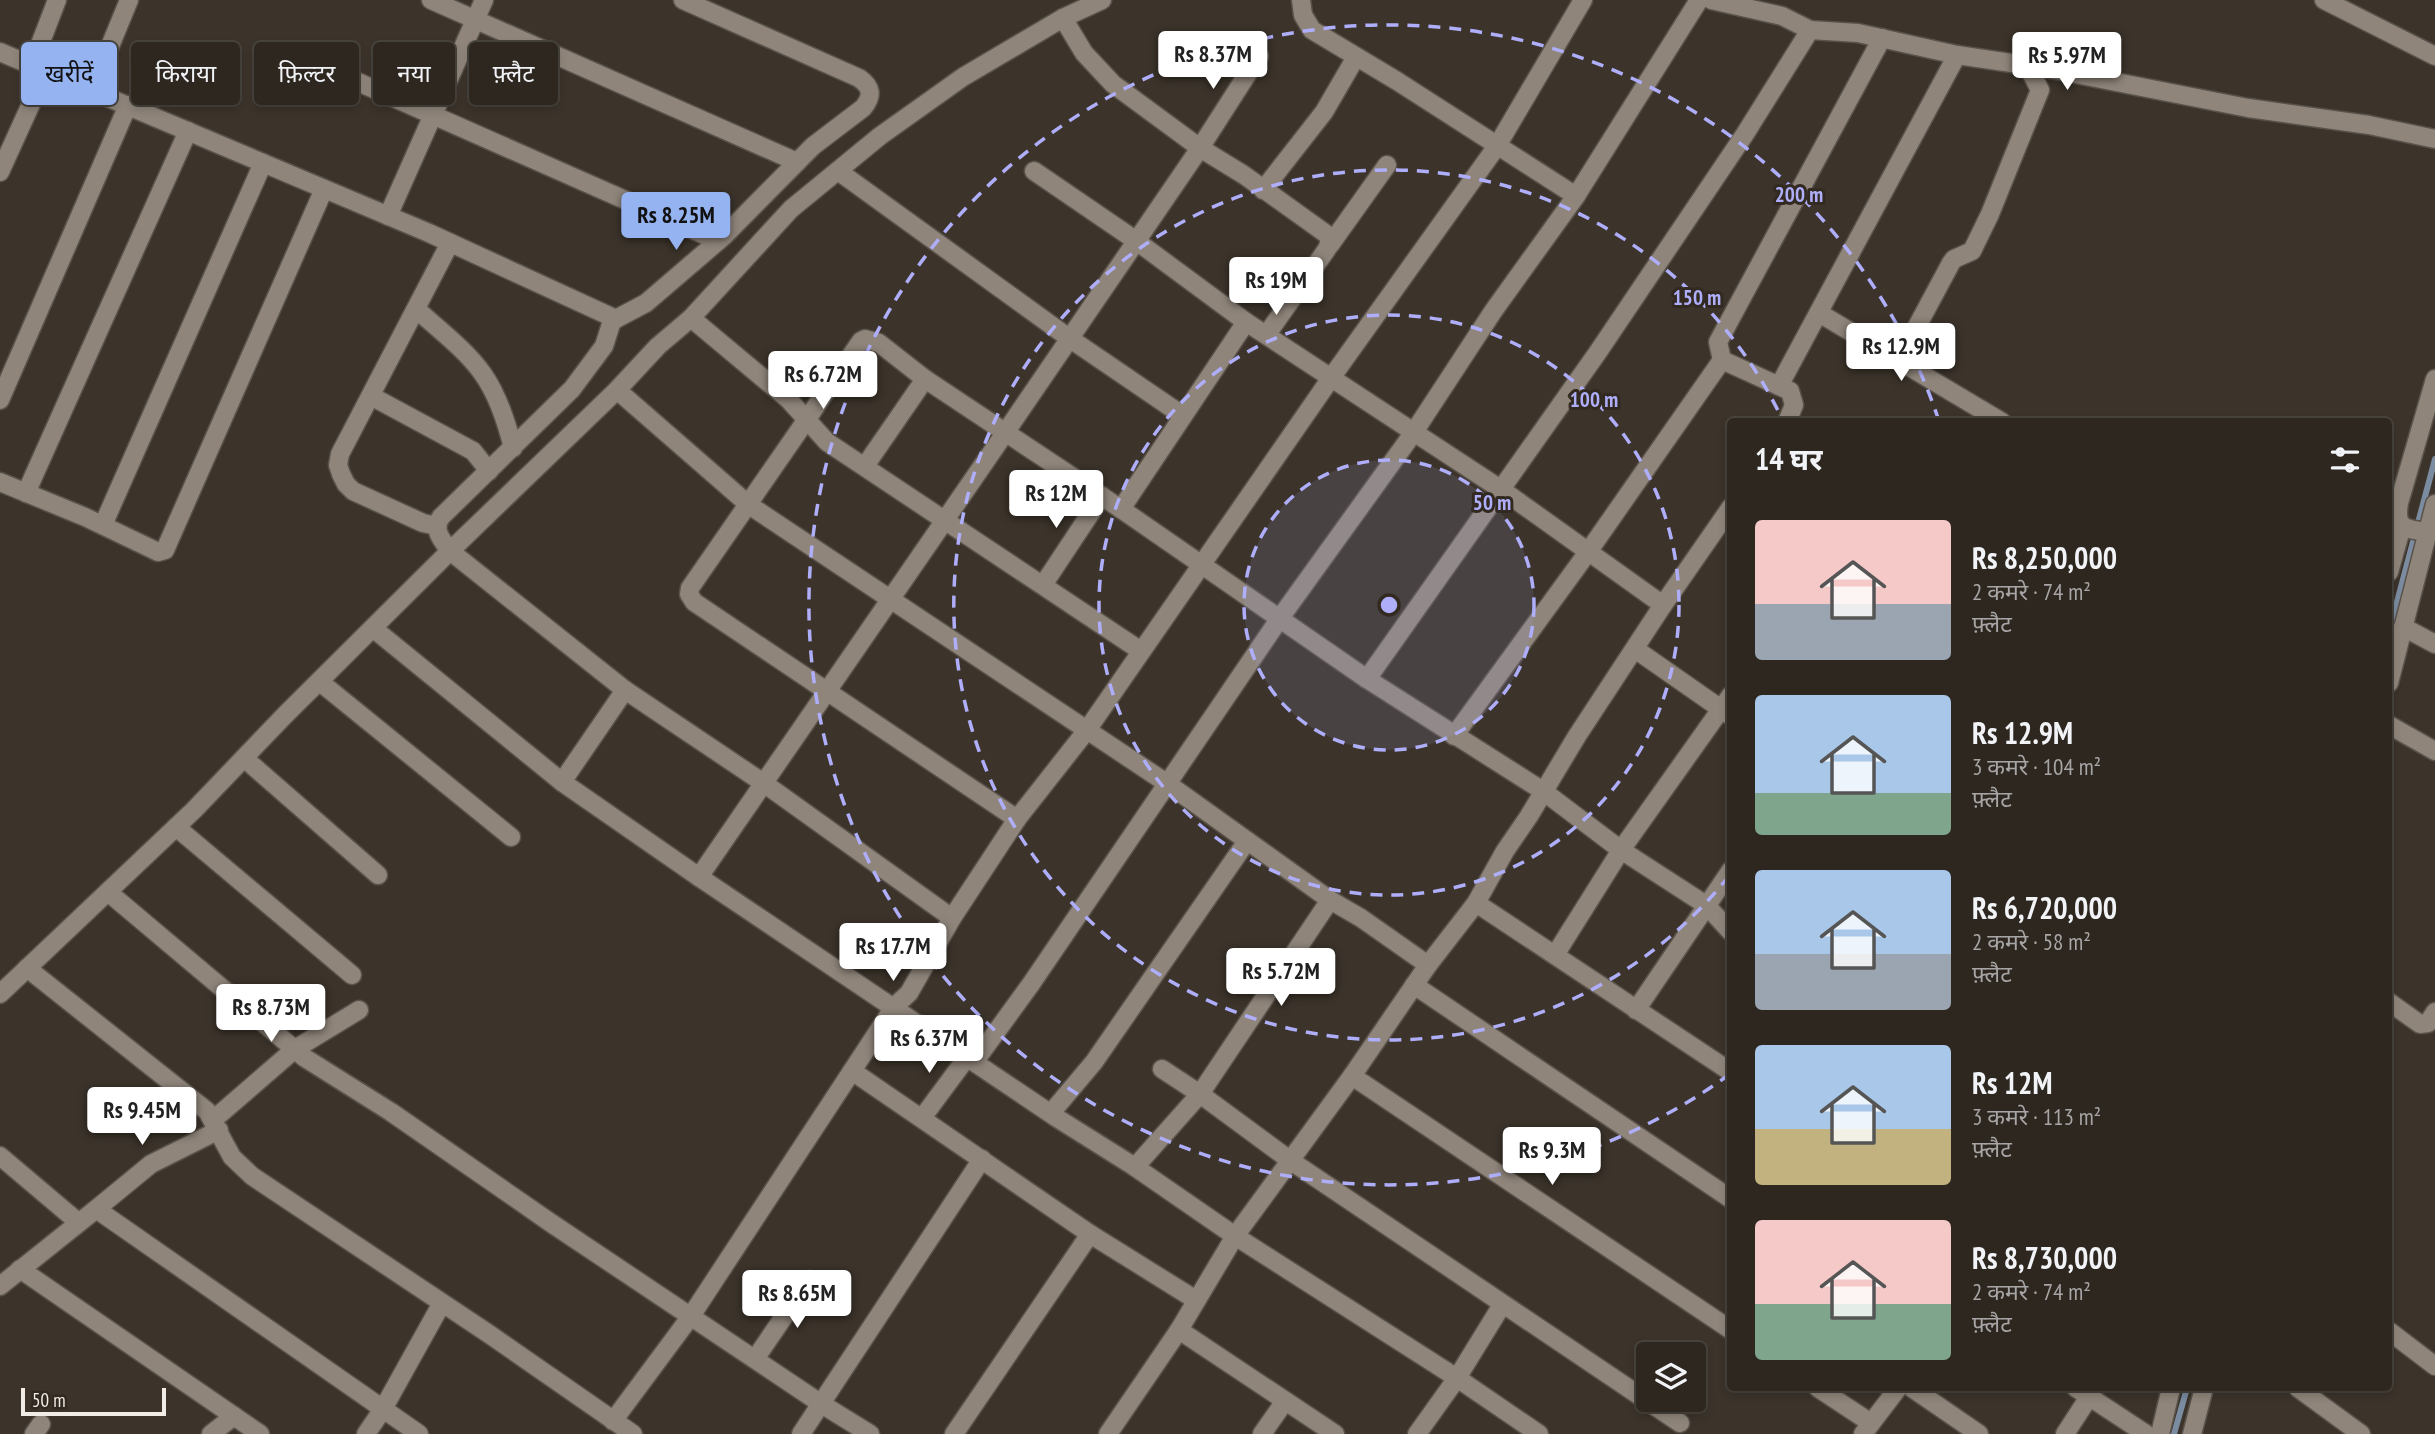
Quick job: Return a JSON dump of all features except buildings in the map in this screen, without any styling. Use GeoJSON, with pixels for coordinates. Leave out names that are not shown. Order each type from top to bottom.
{"type":"FeatureCollection","features":[{"type":"Feature","properties":{"kind":"street"},"geometry":{"type":"LineString","coordinates":[[46,42],[57,0]]}},
{"type":"Feature","properties":{"kind":"street"},"geometry":{"type":"LineString","coordinates":[[112,42],[129,0]]}},
{"type":"Feature","properties":{"kind":"street"},"geometry":{"type":"LineString","coordinates":[[431,0],[797,162]]}},
{"type":"Feature","properties":{"kind":"street"},"geometry":{"type":"LineString","coordinates":[[388,216],[484,0]]}},
{"type":"Feature","properties":{"kind":"street"},"geometry":{"type":"LineString","coordinates":[[682,0],[859,78],[869,87],[869,101],[813,146],[718,241],[646,303],[609,325],[605,343],[589,369],[513,448],[441,517],[437,526],[439,536],[450,551],[625,690],[765,784],[952,918]]}},
{"type":"Feature","properties":{"kind":"street"},"geometry":{"type":"LineString","coordinates":[[0,994],[176,827],[450,551],[617,390],[658,346],[691,317],[791,209],[880,136],[963,77],[1063,18],[1102,0]]}},
{"type":"Feature","properties":{"kind":"street"},"geometry":{"type":"LineString","coordinates":[[1301,0],[1303,15],[1312,30],[1576,196]]}},
{"type":"Feature","properties":{"kind":"street"},"geometry":{"type":"LineString","coordinates":[[613,1421],[691,1316],[894,1007],[909,993],[952,918],[1017,820],[1087,730],[1331,378],[1497,146],[1583,0]]}},
{"type":"Feature","properties":{"kind":"street"},"geometry":{"type":"LineString","coordinates":[[922,1118],[1031,984],[1280,618],[1414,432],[1494,310],[1576,196],[1699,0]]}},
{"type":"Feature","properties":{"kind":"street"},"geometry":{"type":"LineString","coordinates":[[1711,0],[1782,16],[1810,30],[1858,33],[1957,55],[2027,65],[2248,108],[2369,125],[2435,139]]}},
{"type":"Feature","properties":{"kind":"street"},"geometry":{"type":"LineString","coordinates":[[2324,0],[2435,56]]}},
{"type":"Feature","properties":{"kind":"street"},"geometry":{"type":"LineString","coordinates":[[1063,18],[1084,53],[1101,74],[1200,148],[1325,233],[1331,240],[1330,245]]}},
{"type":"Feature","properties":{"kind":"street"},"geometry":{"type":"LineString","coordinates":[[1367,679],[1502,490],[1745,134],[1810,30]]}},
{"type":"Feature","properties":{"kind":"street"},"geometry":{"type":"LineString","coordinates":[[1454,736],[1588,552],[1722,360],[1718,342],[1882,38]]}},
{"type":"Feature","properties":{"kind":"street"},"geometry":{"type":"LineString","coordinates":[[0,52],[21,61]]}},
{"type":"Feature","properties":{"kind":"street"},"geometry":{"type":"LineString","coordinates":[[1780,386],[1957,55]]}},
{"type":"Feature","properties":{"kind":"street"},"geometry":{"type":"LineString","coordinates":[[699,877],[1006,433],[1200,148],[1259,56]]}},
{"type":"Feature","properties":{"kind":"street"},"geometry":{"type":"LineString","coordinates":[[1263,190],[1324,112],[1356,57]]}},
{"type":"Feature","properties":{"kind":"street"},"geometry":{"type":"LineString","coordinates":[[1899,360],[1951,262],[1972,251],[1990,214],[2040,90],[2027,65]]}},
{"type":"Feature","properties":{"kind":"street"},"geometry":{"type":"LineString","coordinates":[[359,83],[718,241]]}},
{"type":"Feature","properties":{"kind":"street"},"geometry":{"type":"LineString","coordinates":[[117,100],[450,243],[615,319]]}},
{"type":"Feature","properties":{"kind":"street"},"geometry":{"type":"LineString","coordinates":[[0,172],[25,105]]}},
{"type":"Feature","properties":{"kind":"street"},"geometry":{"type":"LineString","coordinates":[[0,400],[128,105]]}},
{"type":"Feature","properties":{"kind":"street"},"geometry":{"type":"LineString","coordinates":[[26,493],[188,131]]}},
{"type":"Feature","properties":{"kind":"street"},"geometry":{"type":"LineString","coordinates":[[103,525],[263,163]]}},
{"type":"Feature","properties":{"kind":"street"},"geometry":{"type":"LineString","coordinates":[[1267,334],[1387,165]]}},
{"type":"Feature","properties":{"kind":"street"},"geometry":{"type":"LineString","coordinates":[[838,171],[1069,338],[1182,415]]}},
{"type":"Feature","properties":{"kind":"street"},"geometry":{"type":"LineString","coordinates":[[1034,171],[1135,240],[1246,322],[1502,490],[1663,605]]}},
{"type":"Feature","properties":{"kind":"street"},"geometry":{"type":"LineString","coordinates":[[0,482],[103,525],[158,552],[168,547],[324,189]]}},
{"type":"Feature","properties":{"kind":"street"},"geometry":{"type":"LineString","coordinates":[[437,526],[412,518],[353,491],[346,484],[338,465],[340,454],[450,243]]}},
{"type":"Feature","properties":{"kind":"street"},"geometry":{"type":"LineString","coordinates":[[416,309],[482,370],[496,392],[513,448]]}},
{"type":"Feature","properties":{"kind":"street"},"geometry":{"type":"LineString","coordinates":[[1819,313],[1996,418]]}},
{"type":"Feature","properties":{"kind":"street"},"geometry":{"type":"LineString","coordinates":[[691,317],[788,399],[827,442],[1141,651]]}},
{"type":"Feature","properties":{"kind":"street"},"geometry":{"type":"LineString","coordinates":[[1121,509],[1246,322]]}},
{"type":"Feature","properties":{"kind":"street"},"geometry":{"type":"LineString","coordinates":[[1017,820],[691,599],[690,588],[861,341],[865,339],[879,343],[925,379],[1102,496],[1367,679],[1543,792],[1621,850],[1706,905],[1727,928]]}},
{"type":"Feature","properties":{"kind":"street"},"geometry":{"type":"LineString","coordinates":[[1722,360],[1790,391],[1794,400],[1789,418]]}},
{"type":"Feature","properties":{"kind":"street"},"geometry":{"type":"LineString","coordinates":[[864,466],[925,379]]}},
{"type":"Feature","properties":{"kind":"street"},"geometry":{"type":"LineString","coordinates":[[2416,530],[2397,517],[2435,379]]}},
{"type":"Feature","properties":{"kind":"street"},"geometry":{"type":"LineString","coordinates":[[617,390],[750,505],[1168,784],[1330,900],[1361,918],[1427,965]]}},
{"type":"Feature","properties":{"kind":"street"},"geometry":{"type":"LineString","coordinates":[[371,396],[473,451],[489,471]]}},
{"type":"Feature","properties":{"kind":"street"},"geometry":{"type":"LineString","coordinates":[[1043,585],[1102,496]]}},
{"type":"Feature","properties":{"kind":"street"},"geometry":{"type":"LineString","coordinates":[[2392,567],[2435,504]]}},
{"type":"Feature","properties":{"kind":"street"},"geometry":{"type":"LineString","coordinates":[[1108,1434],[1178,1330],[1235,1236],[1352,1076],[1427,965],[1476,903],[1505,851],[1608,688],[1727,513]]}},
{"type":"Feature","properties":{"kind":"street"},"geometry":{"type":"LineString","coordinates":[[2392,670],[2403,626],[2416,530]]}},
{"type":"Feature","properties":{"kind":"street"},"geometry":{"type":"LineString","coordinates":[[2403,626],[2435,644]]}},
{"type":"Feature","properties":{"kind":"street"},"geometry":{"type":"LineString","coordinates":[[374,629],[562,782],[699,877],[1235,1236],[1457,1378],[1539,1434]]}},
{"type":"Feature","properties":{"kind":"street"},"geometry":{"type":"LineString","coordinates":[[1555,955],[1621,850],[1727,707],[1635,649]]}},
{"type":"Feature","properties":{"kind":"street"},"geometry":{"type":"LineString","coordinates":[[320,681],[511,837]]}},
{"type":"Feature","properties":{"kind":"street"},"geometry":{"type":"LineString","coordinates":[[562,782],[625,690]]}},
{"type":"Feature","properties":{"kind":"street"},"geometry":{"type":"LineString","coordinates":[[2392,727],[2435,751]]}},
{"type":"Feature","properties":{"kind":"street"},"geometry":{"type":"LineString","coordinates":[[244,758],[378,875]]}},
{"type":"Feature","properties":{"kind":"street"},"geometry":{"type":"LineString","coordinates":[[176,827],[352,975]]}},
{"type":"Feature","properties":{"kind":"street"},"geometry":{"type":"LineString","coordinates":[[1051,1113],[1094,1062],[1247,841]]}},
{"type":"Feature","properties":{"kind":"street"},"geometry":{"type":"LineString","coordinates":[[1636,1010],[1727,876]]}},
{"type":"Feature","properties":{"kind":"street"},"geometry":{"type":"LineString","coordinates":[[108,892],[295,1049],[870,1434]]}},
{"type":"Feature","properties":{"kind":"street"},"geometry":{"type":"LineString","coordinates":[[1135,1167],[1200,1094],[1330,900]]}},
{"type":"Feature","properties":{"kind":"street"},"geometry":{"type":"LineString","coordinates":[[1476,903],[1727,1069]]}},
{"type":"Feature","properties":{"kind":"street"},"geometry":{"type":"LineString","coordinates":[[27,968],[207,1111],[232,1157],[252,1176],[633,1434]]}},
{"type":"Feature","properties":{"kind":"street"},"geometry":{"type":"LineString","coordinates":[[1414,985],[1727,1196]]}},
{"type":"Feature","properties":{"kind":"street"},"geometry":{"type":"LineString","coordinates":[[2392,1004],[2420,1024],[2428,1023],[2435,1012]]}},
{"type":"Feature","properties":{"kind":"street"},"geometry":{"type":"LineString","coordinates":[[0,1286],[151,1164],[216,1125],[295,1049],[359,1010]]}},
{"type":"Feature","properties":{"kind":"street"},"geometry":{"type":"LineString","coordinates":[[1162,1069],[1290,1161],[1680,1423]]}},
{"type":"Feature","properties":{"kind":"street"},"geometry":{"type":"LineString","coordinates":[[852,1071],[1090,1234],[1196,1300]]}},
{"type":"Feature","properties":{"kind":"street"},"geometry":{"type":"LineString","coordinates":[[1352,1076],[1727,1326]]}},
{"type":"Feature","properties":{"kind":"street"},"geometry":{"type":"LineString","coordinates":[[0,1156],[78,1222]]}},
{"type":"Feature","properties":{"kind":"street"},"geometry":{"type":"LineString","coordinates":[[801,1434],[823,1405],[982,1159]]}},
{"type":"Feature","properties":{"kind":"street"},"geometry":{"type":"LineString","coordinates":[[95,1209],[419,1434]]}},
{"type":"Feature","properties":{"kind":"street"},"geometry":{"type":"LineString","coordinates":[[954,1434],[1090,1234]]}},
{"type":"Feature","properties":{"kind":"street"},"geometry":{"type":"LineString","coordinates":[[20,1269],[260,1434]]}},
{"type":"Feature","properties":{"kind":"street"},"geometry":{"type":"LineString","coordinates":[[755,1359],[808,1280]]}},
{"type":"Feature","properties":{"kind":"street"},"geometry":{"type":"LineString","coordinates":[[366,1434],[383,1409],[442,1303]]}},
{"type":"Feature","properties":{"kind":"street"},"geometry":{"type":"LineString","coordinates":[[1417,1434],[1457,1378],[1502,1305]]}},
{"type":"Feature","properties":{"kind":"street"},"geometry":{"type":"LineString","coordinates":[[1178,1330],[1335,1434]]}},
{"type":"Feature","properties":{"kind":"street"},"geometry":{"type":"LineString","coordinates":[[2392,1333],[2435,1366]]}},
{"type":"Feature","properties":{"kind":"street"},"geometry":{"type":"LineString","coordinates":[[1822,1391],[1867,1429],[1896,1391]]}},
{"type":"Feature","properties":{"kind":"street"},"geometry":{"type":"LineString","coordinates":[[1916,1391],[1973,1432]]}},
{"type":"Feature","properties":{"kind":"street"},"geometry":{"type":"LineString","coordinates":[[2160,1434],[2170,1391]]}},
{"type":"Feature","properties":{"kind":"street"},"geometry":{"type":"LineString","coordinates":[[2195,1432],[2203,1391]]}},
{"type":"Feature","properties":{"kind":"street"},"geometry":{"type":"LineString","coordinates":[[2302,1391],[2361,1434]]}},
{"type":"Feature","properties":{"kind":"street"},"geometry":{"type":"LineString","coordinates":[[2065,1434],[2083,1392],[2146,1434]]}},
{"type":"Feature","properties":{"kind":"street"},"geometry":{"type":"LineString","coordinates":[[1262,1434],[1285,1401]]}},
{"type":"Feature","properties":{"kind":"street"},"geometry":{"type":"LineString","coordinates":[[211,1434],[234,1416]]}},
{"type":"Feature","properties":{"kind":"waterway"},"geometry":{"type":"LineString","coordinates":[[2392,621],[2435,459]]}},
{"type":"Feature","properties":{"kind":"waterway"},"geometry":{"type":"LineString","coordinates":[[2174,1434],[2186,1391]]}}]}
